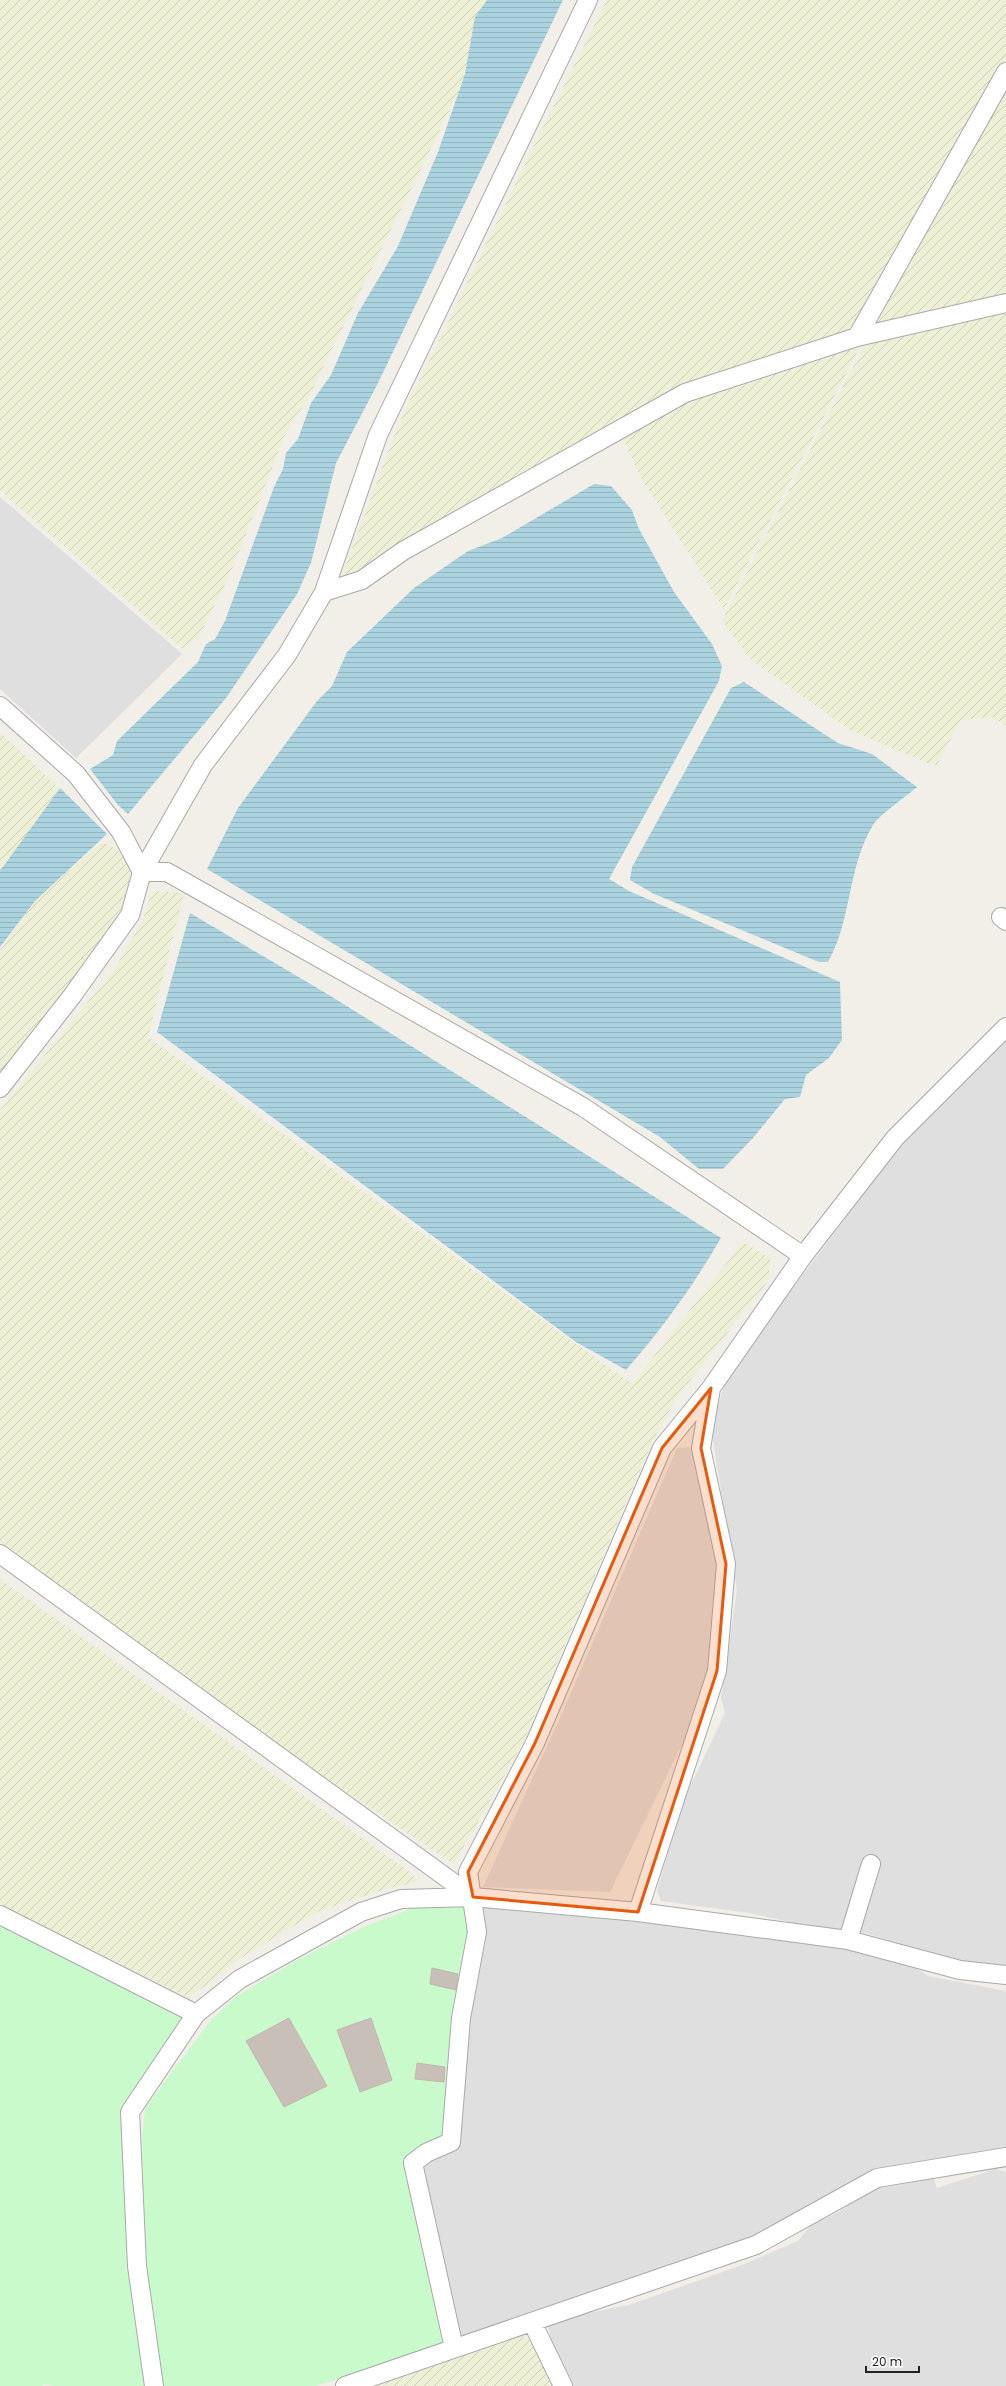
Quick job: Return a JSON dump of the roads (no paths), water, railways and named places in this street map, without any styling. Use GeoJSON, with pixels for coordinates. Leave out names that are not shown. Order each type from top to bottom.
{"type":"FeatureCollection","features":[{"type":"Feature","properties":{"kind":"street"},"geometry":{"type":"LineString","coordinates":[[0,1088],[72,996],[130,915],[142,872],[203,765],[287,655],[324,592],[378,435],[588,0]]}},
{"type":"Feature","properties":{"kind":"street"},"geometry":{"type":"LineString","coordinates":[[857,337],[1006,72]]}},
{"type":"Feature","properties":{"kind":"street"},"geometry":{"type":"LineString","coordinates":[[324,592],[362,580],[403,551],[685,393],[857,337],[1006,303]]}},
{"type":"Feature","properties":{"kind":"street"},"geometry":{"type":"LineString","coordinates":[[0,706],[76,774],[121,832],[142,872]]}},
{"type":"Feature","properties":{"kind":"street"},"geometry":{"type":"LineString","coordinates":[[142,872],[167,872],[583,1107],[803,1256]]}},
{"type":"Feature","properties":{"kind":"street"},"geometry":{"type":"LineString","coordinates":[[454,2348],[413,2163],[426,2153],[452,2142],[461,2018],[478,1932],[468,1872],[535,1743],[662,1448],[711,1388],[803,1256],[894,1138],[1006,1026]]}},
{"type":"Feature","properties":{"kind":"street"},"geometry":{"type":"LineString","coordinates":[[638,1912],[717,1671],[726,1564],[701,1448],[711,1388]]}},
{"type":"Feature","properties":{"kind":"street"},"geometry":{"type":"LineString","coordinates":[[0,1554],[473,1897]]}},
{"type":"Feature","properties":{"kind":"street"},"geometry":{"type":"LineString","coordinates":[[848,1940],[871,1864]]}},
{"type":"Feature","properties":{"kind":"street"},"geometry":{"type":"LineString","coordinates":[[154,2386],[137,2266],[130,2112],[196,2014],[240,1979],[361,1912],[401,1899],[473,1897],[638,1912],[848,1940],[960,1970],[1006,1975]]}},
{"type":"Feature","properties":{"kind":"street"},"geometry":{"type":"LineString","coordinates":[[0,1915],[196,2014]]}},
{"type":"Feature","properties":{"kind":"street"},"geometry":{"type":"LineString","coordinates":[[345,2386],[756,2245],[878,2178],[1006,2157]]}},
{"type":"Feature","properties":{"kind":"street"},"geometry":{"type":"LineString","coordinates":[[532,2322],[563,2386]]}},
{"type":"Feature","properties":{"kind":"water"},"geometry":{"type":"Polygon","coordinates":[[[487,0],[563,0],[377,385],[336,463],[311,563],[297,594],[226,698],[128,814],[118,805],[90,769],[113,755],[117,741],[198,662],[206,644],[215,639],[225,621],[274,487],[283,469],[286,453],[298,439],[311,403],[331,375],[358,313],[398,246],[438,152],[465,74],[475,17],[487,0]]]}},
{"type":"Feature","properties":{"kind":"water"},"geometry":{"type":"Polygon","coordinates":[[[594,484],[611,486],[632,510],[639,529],[674,592],[712,644],[722,666],[719,681],[609,879],[629,891],[840,982],[842,1040],[829,1058],[806,1075],[800,1097],[785,1099],[753,1138],[723,1169],[699,1169],[660,1137],[207,869],[238,808],[317,701],[332,686],[347,652],[414,588],[468,551],[502,538],[594,484]]]}},
{"type":"Feature","properties":{"kind":"water"},"geometry":{"type":"Polygon","coordinates":[[[744,682],[838,743],[872,754],[917,787],[887,811],[873,825],[858,859],[842,929],[828,962],[819,962],[654,894],[630,880],[632,867],[731,688],[744,682]]]}},
{"type":"Feature","properties":{"kind":"water"},"geometry":{"type":"Polygon","coordinates":[[[60,788],[107,834],[35,901],[0,947],[0,871],[60,788]]]}},
{"type":"Feature","properties":{"kind":"water"},"geometry":{"type":"Polygon","coordinates":[[[190,913],[324,992],[721,1238],[676,1307],[626,1370],[576,1342],[157,1032],[190,913]]]}}]}
